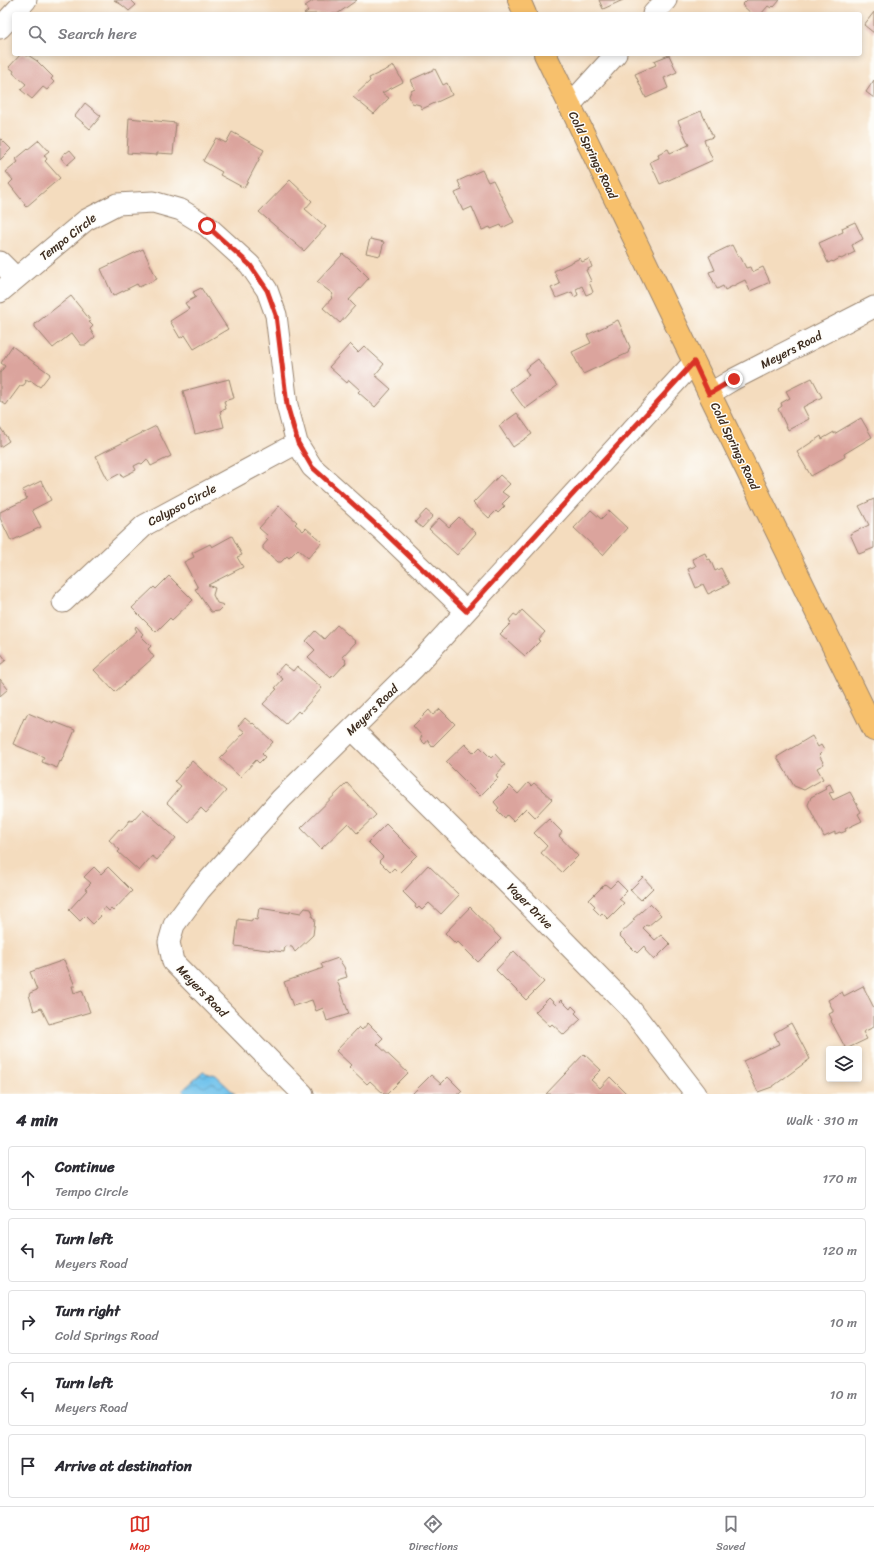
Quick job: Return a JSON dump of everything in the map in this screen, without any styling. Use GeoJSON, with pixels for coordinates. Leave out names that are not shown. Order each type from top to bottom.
{"type":"FeatureCollection","features":[{"type":"Feature","properties":{"kind":"main road"},"geometry":{"type":"LineString","coordinates":[[519,0],[524,12]]}},
{"type":"Feature","properties":{"kind":"main road","name":"Cold Springs Road"},"geometry":{"type":"LineString","coordinates":[[546,56],[709,394],[874,730]]}},
{"type":"Feature","properties":{"kind":"street"},"geometry":{"type":"LineString","coordinates":[[15,12],[26,0]]}},
{"type":"Feature","properties":{"kind":"street"},"geometry":{"type":"LineString","coordinates":[[655,12],[666,0]]}},
{"type":"Feature","properties":{"kind":"street"},"geometry":{"type":"LineString","coordinates":[[0,28],[12,15]]}},
{"type":"Feature","properties":{"kind":"street"},"geometry":{"type":"LineString","coordinates":[[570,106],[614,56]]}},
{"type":"Feature","properties":{"kind":"street","name":"Tempo Circle"},"geometry":{"type":"LineString","coordinates":[[0,292],[86,220],[116,204],[153,202],[181,210],[207,226],[250,265],[267,290],[276,315],[287,405],[298,443],[312,467],[383,531],[466,611]]}},
{"type":"Feature","properties":{"kind":"street"},"geometry":{"type":"LineString","coordinates":[[0,262],[16,278]]}},
{"type":"Feature","properties":{"kind":"street","name":"Meyers Road"},"geometry":{"type":"LineString","coordinates":[[709,394],[734,379],[874,307]]}},
{"type":"Feature","properties":{"kind":"street","name":"Meyers Road"},"geometry":{"type":"LineString","coordinates":[[303,1094],[173,962],[169,942],[174,925],[200,890],[281,799],[415,667],[694,362]]}},
{"type":"Feature","properties":{"kind":"street","name":"Calypso Circle"},"geometry":{"type":"LineString","coordinates":[[63,602],[145,525],[298,443]]}},
{"type":"Feature","properties":{"kind":"street","name":"Yager Drive"},"geometry":{"type":"LineString","coordinates":[[352,729],[629,1007],[696,1094]]}},
{"type":"Feature","properties":{"kind":"water"},"geometry":{"type":"Polygon","coordinates":[[[203,1072],[216,1076],[235,1094],[185,1094],[183,1090],[203,1072]]]}},
{"type":"Feature","properties":{"kind":"building"},"geometry":{"type":"Polygon","coordinates":[[[114,0],[131,0],[136,5],[129,11],[114,0]]]}},
{"type":"Feature","properties":{"kind":"building"},"geometry":{"type":"Polygon","coordinates":[[[314,0],[357,0],[340,12],[307,12],[308,11],[305,6],[314,0]]]}},
{"type":"Feature","properties":{"kind":"building"},"geometry":{"type":"Polygon","coordinates":[[[599,0],[623,0],[603,9],[599,0]]]}},
{"type":"Feature","properties":{"kind":"building"},"geometry":{"type":"Polygon","coordinates":[[[747,0],[780,0],[774,7],[773,6],[771,8],[768,6],[763,12],[750,12],[742,5],[747,0]]]}},
{"type":"Feature","properties":{"kind":"building"},"geometry":{"type":"Polygon","coordinates":[[[874,12],[874,33],[864,25],[874,12]]]}},
{"type":"Feature","properties":{"kind":"building"},"geometry":{"type":"Polygon","coordinates":[[[19,56],[30,56],[37,61],[53,77],[51,79],[54,82],[47,90],[43,87],[32,99],[21,90],[26,84],[13,73],[14,71],[9,67],[19,56]]]}},
{"type":"Feature","properties":{"kind":"building"},"geometry":{"type":"Polygon","coordinates":[[[669,56],[677,72],[664,78],[668,88],[646,98],[635,74],[656,65],[654,61],[669,56]]]}},
{"type":"Feature","properties":{"kind":"building"},"geometry":{"type":"Polygon","coordinates":[[[394,66],[403,82],[382,93],[389,98],[374,114],[353,97],[370,81],[369,78],[394,66]]]}},
{"type":"Feature","properties":{"kind":"building"},"geometry":{"type":"Polygon","coordinates":[[[435,69],[443,85],[447,83],[452,95],[422,109],[420,105],[412,103],[409,96],[411,91],[415,89],[411,80],[435,69]]]}},
{"type":"Feature","properties":{"kind":"building"},"geometry":{"type":"Polygon","coordinates":[[[874,80],[874,98],[866,92],[874,80]]]}},
{"type":"Feature","properties":{"kind":"building"},"geometry":{"type":"Polygon","coordinates":[[[85,103],[101,116],[90,129],[75,116],[85,103]]]}},
{"type":"Feature","properties":{"kind":"building"},"geometry":{"type":"Polygon","coordinates":[[[701,111],[713,137],[704,140],[713,160],[660,184],[650,162],[659,158],[658,154],[668,149],[670,153],[689,145],[678,121],[701,111]]]}},
{"type":"Feature","properties":{"kind":"building"},"geometry":{"type":"Polygon","coordinates":[[[129,118],[176,123],[173,154],[157,153],[157,155],[127,153],[129,118]]]}},
{"type":"Feature","properties":{"kind":"building"},"geometry":{"type":"Polygon","coordinates":[[[232,132],[264,150],[244,188],[220,175],[222,172],[203,161],[216,138],[226,143],[232,132]]]}},
{"type":"Feature","properties":{"kind":"building"},"geometry":{"type":"Polygon","coordinates":[[[0,138],[11,149],[0,160],[0,138]]]}},
{"type":"Feature","properties":{"kind":"building"},"geometry":{"type":"Polygon","coordinates":[[[39,140],[49,151],[44,155],[47,159],[45,161],[60,178],[26,207],[9,184],[13,180],[6,172],[18,162],[16,159],[39,140]]]}},
{"type":"Feature","properties":{"kind":"building"},"geometry":{"type":"Polygon","coordinates":[[[70,150],[76,157],[67,165],[61,158],[65,152],[66,153],[70,150]]]}},
{"type":"Feature","properties":{"kind":"building"},"geometry":{"type":"Polygon","coordinates":[[[482,170],[488,182],[493,180],[514,222],[502,228],[501,225],[491,229],[490,227],[482,230],[472,207],[463,211],[455,193],[462,190],[458,181],[482,170]]]}},
{"type":"Feature","properties":{"kind":"building"},"geometry":{"type":"Polygon","coordinates":[[[290,180],[312,201],[305,209],[326,227],[304,251],[259,212],[290,180]]]}},
{"type":"Feature","properties":{"kind":"building"},"geometry":{"type":"Polygon","coordinates":[[[855,222],[863,239],[852,245],[855,252],[841,259],[840,258],[828,263],[819,243],[843,232],[842,228],[855,222]]]}},
{"type":"Feature","properties":{"kind":"building"},"geometry":{"type":"Polygon","coordinates":[[[370,239],[384,242],[380,256],[366,253],[370,239]]]}},
{"type":"Feature","properties":{"kind":"building"},"geometry":{"type":"Polygon","coordinates":[[[732,245],[746,268],[750,267],[752,272],[763,267],[770,282],[750,291],[745,280],[725,290],[723,286],[717,289],[709,272],[715,270],[709,256],[732,245]]]}},
{"type":"Feature","properties":{"kind":"building"},"geometry":{"type":"Polygon","coordinates":[[[143,249],[157,279],[139,287],[137,284],[113,296],[101,269],[143,249]]]}},
{"type":"Feature","properties":{"kind":"building"},"geometry":{"type":"Polygon","coordinates":[[[343,254],[369,278],[349,300],[355,306],[340,323],[323,308],[332,298],[331,297],[333,294],[317,282],[343,254]]]}},
{"type":"Feature","properties":{"kind":"building"},"geometry":{"type":"Polygon","coordinates":[[[580,258],[582,262],[589,259],[592,267],[586,270],[591,281],[589,282],[593,292],[586,295],[582,286],[576,289],[578,295],[574,297],[572,292],[556,298],[551,288],[560,284],[554,271],[580,258]]]}},
{"type":"Feature","properties":{"kind":"building"},"geometry":{"type":"Polygon","coordinates":[[[201,288],[228,329],[194,349],[185,335],[180,338],[170,321],[189,309],[185,303],[196,297],[193,292],[201,288]]]}},
{"type":"Feature","properties":{"kind":"building"},"geometry":{"type":"Polygon","coordinates":[[[71,296],[91,321],[89,322],[93,326],[90,329],[95,337],[86,345],[81,345],[72,333],[53,348],[35,327],[35,324],[71,296]]]}},
{"type":"Feature","properties":{"kind":"building"},"geometry":{"type":"Polygon","coordinates":[[[618,320],[630,347],[628,353],[583,374],[572,352],[591,343],[587,335],[618,320]]]}},
{"type":"Feature","properties":{"kind":"building"},"geometry":{"type":"Polygon","coordinates":[[[350,344],[358,352],[364,346],[384,364],[375,375],[391,389],[375,407],[358,392],[360,390],[349,380],[347,383],[329,367],[350,344]]]}},
{"type":"Feature","properties":{"kind":"building"},"geometry":{"type":"Polygon","coordinates":[[[12,346],[50,374],[40,387],[30,380],[29,382],[25,379],[26,382],[24,385],[20,386],[6,405],[0,401],[0,373],[5,366],[1,363],[12,346]]]}},
{"type":"Feature","properties":{"kind":"building"},"geometry":{"type":"Polygon","coordinates":[[[538,359],[557,386],[525,409],[510,389],[529,375],[525,369],[538,359]]]}},
{"type":"Feature","properties":{"kind":"building"},"geometry":{"type":"Polygon","coordinates":[[[812,378],[822,397],[803,407],[809,419],[788,430],[778,409],[782,406],[781,403],[790,398],[786,391],[812,378]]]}},
{"type":"Feature","properties":{"kind":"building"},"geometry":{"type":"Polygon","coordinates":[[[229,379],[234,398],[224,401],[226,409],[220,411],[224,427],[195,434],[183,391],[229,379]]]}},
{"type":"Feature","properties":{"kind":"building"},"geometry":{"type":"Polygon","coordinates":[[[517,413],[532,434],[513,447],[499,426],[517,413]]]}},
{"type":"Feature","properties":{"kind":"building"},"geometry":{"type":"Polygon","coordinates":[[[861,418],[872,437],[844,454],[845,457],[811,476],[797,452],[821,436],[822,439],[834,432],[834,434],[861,418]]]}},
{"type":"Feature","properties":{"kind":"building"},"geometry":{"type":"Polygon","coordinates":[[[156,426],[171,456],[151,466],[147,459],[142,464],[140,463],[134,466],[136,470],[122,477],[121,473],[108,480],[96,456],[156,426]]]}},
{"type":"Feature","properties":{"kind":"building"},"geometry":{"type":"Polygon","coordinates":[[[0,427],[9,441],[0,447],[0,427]]]}},
{"type":"Feature","properties":{"kind":"building"},"geometry":{"type":"Polygon","coordinates":[[[500,475],[510,484],[502,492],[509,497],[502,504],[505,506],[498,513],[496,511],[489,518],[473,503],[500,475]]]}},
{"type":"Feature","properties":{"kind":"building"},"geometry":{"type":"Polygon","coordinates":[[[41,481],[51,500],[32,510],[41,527],[11,541],[0,518],[0,512],[27,499],[23,490],[41,481]]]}},
{"type":"Feature","properties":{"kind":"building"},"geometry":{"type":"Polygon","coordinates":[[[874,499],[874,548],[859,554],[850,534],[869,525],[859,506],[874,499]]]}},
{"type":"Feature","properties":{"kind":"building"},"geometry":{"type":"Polygon","coordinates":[[[279,506],[297,522],[295,524],[303,531],[306,528],[322,542],[308,558],[298,549],[289,558],[287,556],[281,562],[278,562],[263,549],[263,546],[268,540],[266,538],[268,536],[259,528],[279,506]]]}},
{"type":"Feature","properties":{"kind":"building"},"geometry":{"type":"Polygon","coordinates":[[[426,510],[433,516],[422,528],[415,522],[426,510]]]}},
{"type":"Feature","properties":{"kind":"building"},"geometry":{"type":"Polygon","coordinates":[[[591,510],[601,519],[609,511],[627,528],[603,555],[574,528],[591,510]]]}},
{"type":"Feature","properties":{"kind":"building"},"geometry":{"type":"Polygon","coordinates":[[[459,517],[476,533],[457,555],[429,529],[439,518],[449,527],[459,517]]]}},
{"type":"Feature","properties":{"kind":"building"},"geometry":{"type":"Polygon","coordinates":[[[232,536],[242,555],[237,557],[243,567],[208,585],[215,588],[213,595],[217,603],[224,605],[218,611],[211,612],[195,589],[198,588],[184,562],[194,557],[192,553],[210,544],[212,547],[232,536]]]}},
{"type":"Feature","properties":{"kind":"building"},"geometry":{"type":"Polygon","coordinates":[[[705,553],[708,560],[710,559],[715,571],[721,568],[729,584],[708,594],[703,584],[696,588],[688,569],[696,566],[692,559],[705,553]]]}},
{"type":"Feature","properties":{"kind":"building"},"geometry":{"type":"Polygon","coordinates":[[[169,576],[193,600],[172,620],[170,618],[156,632],[132,608],[154,587],[156,589],[169,576]]]}},
{"type":"Feature","properties":{"kind":"building"},"geometry":{"type":"Polygon","coordinates":[[[522,610],[545,632],[538,640],[540,641],[525,656],[500,634],[511,623],[509,620],[514,614],[517,616],[522,610]]]}},
{"type":"Feature","properties":{"kind":"building"},"geometry":{"type":"Polygon","coordinates":[[[337,625],[356,642],[342,657],[346,660],[346,663],[331,678],[308,657],[315,650],[306,641],[315,631],[324,639],[337,625]]]}},
{"type":"Feature","properties":{"kind":"building"},"geometry":{"type":"Polygon","coordinates":[[[136,626],[143,634],[141,636],[151,646],[148,649],[154,657],[115,692],[94,670],[137,631],[135,628],[136,626]]]}},
{"type":"Feature","properties":{"kind":"building"},"geometry":{"type":"Polygon","coordinates":[[[0,652],[6,660],[0,665],[0,652]]]}},
{"type":"Feature","properties":{"kind":"building"},"geometry":{"type":"Polygon","coordinates":[[[284,664],[293,671],[297,666],[322,688],[300,713],[298,711],[286,724],[263,704],[277,689],[275,688],[283,679],[276,673],[284,664]]]}},
{"type":"Feature","properties":{"kind":"building"},"geometry":{"type":"Polygon","coordinates":[[[0,679],[8,689],[0,696],[0,679]]]}},
{"type":"Feature","properties":{"kind":"building"},"geometry":{"type":"Polygon","coordinates":[[[440,709],[455,724],[432,747],[428,740],[425,744],[420,739],[422,736],[413,726],[429,710],[433,715],[440,709]]]}},
{"type":"Feature","properties":{"kind":"building"},"geometry":{"type":"Polygon","coordinates":[[[28,713],[54,724],[55,722],[75,730],[57,768],[42,762],[44,757],[13,744],[24,718],[25,719],[28,713]]]}},
{"type":"Feature","properties":{"kind":"building"},"geometry":{"type":"Polygon","coordinates":[[[245,718],[252,724],[253,723],[273,742],[262,754],[265,757],[259,763],[256,760],[240,777],[220,758],[245,732],[238,726],[245,718]]]}},
{"type":"Feature","properties":{"kind":"building"},"geometry":{"type":"Polygon","coordinates":[[[812,736],[818,747],[821,745],[824,750],[819,755],[824,764],[817,768],[823,779],[804,790],[794,786],[777,757],[812,736]]]}},
{"type":"Feature","properties":{"kind":"building"},"geometry":{"type":"Polygon","coordinates":[[[465,744],[474,753],[480,747],[491,758],[495,754],[505,765],[496,775],[498,778],[480,796],[446,762],[465,744]]]}},
{"type":"Feature","properties":{"kind":"building"},"geometry":{"type":"Polygon","coordinates":[[[192,761],[226,791],[206,813],[201,808],[188,822],[167,803],[181,786],[175,781],[192,761]]]}},
{"type":"Feature","properties":{"kind":"building"},"geometry":{"type":"Polygon","coordinates":[[[347,783],[376,815],[357,833],[348,823],[321,849],[301,828],[347,783]]]}},
{"type":"Feature","properties":{"kind":"building"},"geometry":{"type":"Polygon","coordinates":[[[528,783],[531,786],[534,783],[552,799],[535,817],[526,808],[513,821],[507,815],[505,818],[497,810],[499,808],[494,802],[510,786],[518,794],[528,783]]]}},
{"type":"Feature","properties":{"kind":"building"},"geometry":{"type":"Polygon","coordinates":[[[830,784],[834,792],[829,793],[833,800],[850,792],[861,812],[858,814],[862,821],[845,829],[846,831],[835,834],[835,832],[824,837],[808,805],[811,797],[826,789],[825,786],[830,784]]]}},
{"type":"Feature","properties":{"kind":"building"},"geometry":{"type":"Polygon","coordinates":[[[143,809],[176,838],[157,860],[152,856],[139,871],[118,852],[120,850],[109,840],[119,829],[121,831],[130,820],[132,821],[143,809]]]}},
{"type":"Feature","properties":{"kind":"building"},"geometry":{"type":"Polygon","coordinates":[[[549,819],[562,832],[559,836],[578,856],[562,872],[541,853],[547,846],[534,833],[549,819]]]}},
{"type":"Feature","properties":{"kind":"building"},"geometry":{"type":"Polygon","coordinates":[[[386,824],[417,855],[399,873],[394,868],[390,872],[379,861],[383,857],[368,842],[386,824]]]}},
{"type":"Feature","properties":{"kind":"building"},"geometry":{"type":"Polygon","coordinates":[[[428,865],[459,895],[441,914],[429,903],[422,910],[419,907],[417,909],[415,907],[416,905],[403,892],[428,865]]]}},
{"type":"Feature","properties":{"kind":"building"},"geometry":{"type":"Polygon","coordinates":[[[94,867],[101,874],[108,867],[132,891],[113,911],[111,909],[109,911],[105,907],[99,914],[101,916],[93,924],[85,916],[80,921],[69,910],[87,890],[85,889],[91,883],[84,877],[94,867]]]}},
{"type":"Feature","properties":{"kind":"building"},"geometry":{"type":"Polygon","coordinates":[[[643,877],[653,888],[641,900],[630,890],[643,877]]]}},
{"type":"Feature","properties":{"kind":"building"},"geometry":{"type":"Polygon","coordinates":[[[617,881],[627,891],[619,899],[624,903],[608,919],[602,913],[600,915],[593,908],[595,906],[589,900],[605,884],[610,888],[617,881]]]}},
{"type":"Feature","properties":{"kind":"building"},"geometry":{"type":"Polygon","coordinates":[[[650,904],[661,915],[648,926],[646,925],[643,928],[655,940],[661,935],[670,944],[654,960],[645,950],[646,949],[644,946],[637,953],[619,935],[635,920],[633,919],[650,904]]]}},
{"type":"Feature","properties":{"kind":"building"},"geometry":{"type":"Polygon","coordinates":[[[470,907],[501,939],[478,962],[458,942],[456,944],[445,933],[470,907]]]}},
{"type":"Feature","properties":{"kind":"building"},"geometry":{"type":"Polygon","coordinates":[[[259,908],[290,913],[290,911],[301,913],[305,908],[311,909],[313,915],[312,917],[315,919],[313,935],[295,952],[292,947],[285,946],[284,952],[235,946],[238,919],[252,921],[252,919],[257,920],[259,908]]]}},
{"type":"Feature","properties":{"kind":"building"},"geometry":{"type":"Polygon","coordinates":[[[514,951],[544,982],[526,1000],[496,970],[514,951]]]}},
{"type":"Feature","properties":{"kind":"building"},"geometry":{"type":"Polygon","coordinates":[[[338,958],[344,967],[347,977],[337,980],[349,1014],[327,1021],[323,1008],[316,1011],[312,1000],[293,1006],[284,982],[323,968],[321,964],[338,958]]]}},
{"type":"Feature","properties":{"kind":"building"},"geometry":{"type":"Polygon","coordinates":[[[64,960],[75,986],[72,986],[74,993],[82,990],[90,1012],[49,1024],[41,1008],[34,1011],[29,995],[37,990],[30,972],[64,960]]]}},
{"type":"Feature","properties":{"kind":"building"},"geometry":{"type":"Polygon","coordinates":[[[863,986],[874,1008],[874,1027],[863,1032],[867,1039],[852,1046],[844,1046],[831,1021],[832,1020],[829,1014],[833,1012],[833,1010],[828,1000],[842,992],[844,996],[863,986]]]}},
{"type":"Feature","properties":{"kind":"building"},"geometry":{"type":"Polygon","coordinates":[[[549,998],[556,1005],[561,1000],[570,1009],[572,1006],[577,1011],[575,1013],[581,1019],[564,1035],[552,1024],[550,1026],[535,1012],[549,998]]]}},
{"type":"Feature","properties":{"kind":"building"},"geometry":{"type":"Polygon","coordinates":[[[368,1023],[383,1038],[377,1044],[408,1073],[387,1094],[384,1094],[370,1081],[367,1084],[349,1067],[351,1065],[336,1051],[359,1027],[362,1030],[368,1023]]]}},
{"type":"Feature","properties":{"kind":"building"},"geometry":{"type":"Polygon","coordinates":[[[791,1023],[810,1059],[772,1087],[758,1092],[743,1061],[779,1044],[774,1033],[791,1023]]]}},
{"type":"Feature","properties":{"kind":"building"},"geometry":{"type":"Polygon","coordinates":[[[584,1054],[601,1070],[591,1080],[600,1088],[610,1077],[627,1094],[546,1094],[584,1054]]]}},
{"type":"Feature","properties":{"kind":"building"},"geometry":{"type":"Polygon","coordinates":[[[431,1075],[441,1084],[448,1077],[462,1091],[459,1094],[412,1094],[431,1075]]]}},
{"type":"Feature","properties":{"kind":"route"},"geometry":{"type":"LineString","coordinates":[[207,226],[250,265],[267,290],[276,315],[287,405],[298,443],[312,467],[383,531],[466,611],[694,362],[709,394],[734,379]]}}]}
